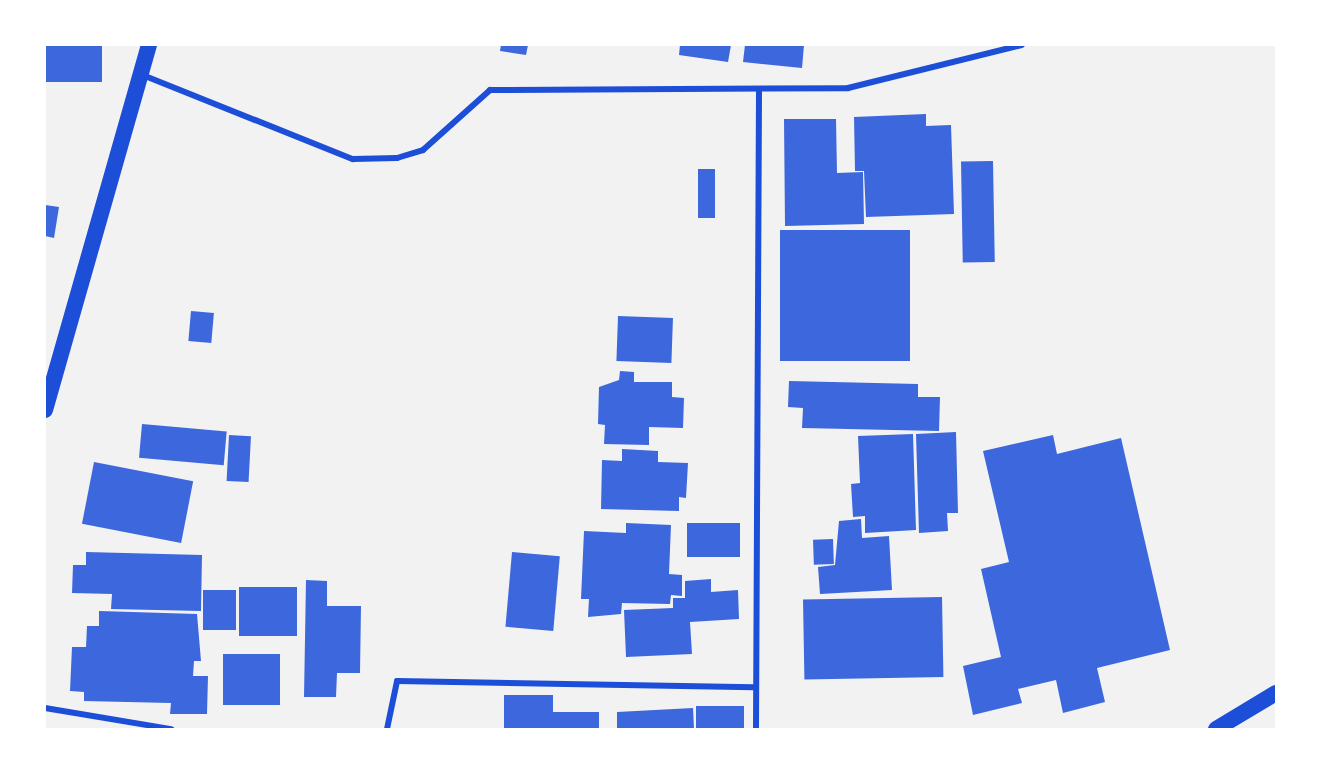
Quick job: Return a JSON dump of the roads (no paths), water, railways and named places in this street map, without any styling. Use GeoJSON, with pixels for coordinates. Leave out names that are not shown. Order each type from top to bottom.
{"type":"FeatureCollection","features":[{"type":"Feature","properties":{"kind":"highway"},"geometry":{"type":"LineString","coordinates":[[45,410],[145,76],[149,45]]}},
{"type":"Feature","properties":{"kind":"highway"},"geometry":{"type":"LineString","coordinates":[[1216,729],[1276,693]]}},
{"type":"Feature","properties":{"kind":"street"},"geometry":{"type":"LineString","coordinates":[[145,76],[353,159],[398,158],[423,150],[490,90],[759,91],[848,88],[1022,45]]}},
{"type":"Feature","properties":{"kind":"street"},"geometry":{"type":"LineString","coordinates":[[756,729],[754,687],[759,91]]}},
{"type":"Feature","properties":{"kind":"street"},"geometry":{"type":"LineString","coordinates":[[387,729],[397,681],[754,687]]}},
{"type":"Feature","properties":{"kind":"street"},"geometry":{"type":"LineString","coordinates":[[45,708],[171,729]]}}]}
